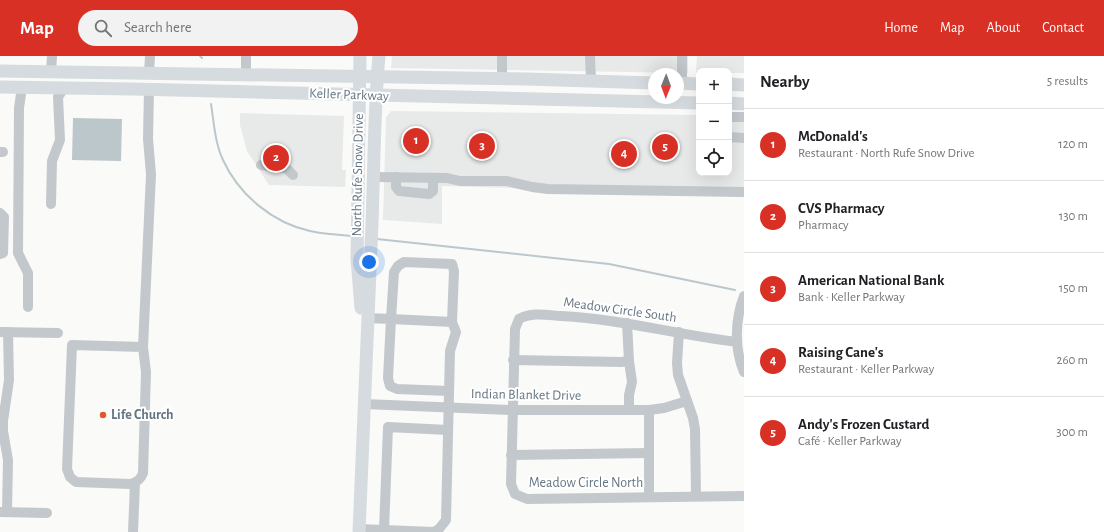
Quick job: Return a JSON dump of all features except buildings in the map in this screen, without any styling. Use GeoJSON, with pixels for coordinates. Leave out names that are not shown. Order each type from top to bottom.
{"type":"FeatureCollection","features":[{"type":"Feature","properties":{"kind":"main road","name":"North Rufe Snow Drive"},"geometry":{"type":"LineString","coordinates":[[360,56],[357,259],[366,350]]}},
{"type":"Feature","properties":{"kind":"main road","name":"North Rufe Snow Drive"},"geometry":{"type":"LineString","coordinates":[[359,530],[376,96],[379,56]]}},
{"type":"Feature","properties":{"kind":"main road","name":"Keller Parkway"},"geometry":{"type":"LineString","coordinates":[[0,71],[502,78],[648,83]]}},
{"type":"Feature","properties":{"kind":"main road"},"geometry":{"type":"LineString","coordinates":[[133,89],[145,80],[149,73]]}},
{"type":"Feature","properties":{"kind":"main road"},"geometry":{"type":"LineString","coordinates":[[591,81],[592,101]]}},
{"type":"Feature","properties":{"kind":"main road"},"geometry":{"type":"LineString","coordinates":[[684,83],[696,84]]}},
{"type":"Feature","properties":{"kind":"main road"},"geometry":{"type":"LineString","coordinates":[[732,84],[744,84]]}},
{"type":"Feature","properties":{"kind":"main road","name":"Keller Parkway"},"geometry":{"type":"LineString","coordinates":[[0,87],[149,89],[376,96],[696,103]]}},
{"type":"Feature","properties":{"kind":"main road"},"geometry":{"type":"LineString","coordinates":[[732,104],[744,104]]}},
{"type":"Feature","properties":{"kind":"main road"},"geometry":{"type":"LineString","coordinates":[[358,176],[373,177]]}},
{"type":"Feature","properties":{"kind":"street"},"geometry":{"type":"LineString","coordinates":[[51,72],[52,56]]}},
{"type":"Feature","properties":{"kind":"street"},"geometry":{"type":"LineString","coordinates":[[149,73],[150,56]]}},
{"type":"Feature","properties":{"kind":"street"},"geometry":{"type":"LineString","coordinates":[[246,56],[246,74]]}},
{"type":"Feature","properties":{"kind":"street"},"geometry":{"type":"LineString","coordinates":[[502,56],[502,78]]}},
{"type":"Feature","properties":{"kind":"street"},"geometry":{"type":"LineString","coordinates":[[590,56],[591,81]]}},
{"type":"Feature","properties":{"kind":"street"},"geometry":{"type":"LineString","coordinates":[[681,68],[682,56]]}},
{"type":"Feature","properties":{"kind":"street"},"geometry":{"type":"LineString","coordinates":[[22,87],[19,108],[18,254],[28,273],[28,307]]}},
{"type":"Feature","properties":{"kind":"street"},"geometry":{"type":"LineString","coordinates":[[51,204],[52,161],[60,140],[58,98],[64,88]]}},
{"type":"Feature","properties":{"kind":"street"},"geometry":{"type":"LineString","coordinates":[[144,347],[72,345],[67,469],[73,480],[80,483],[131,484],[139,481],[143,473],[146,372],[144,347],[151,174],[148,139],[149,89]]}},
{"type":"Feature","properties":{"kind":"street"},"geometry":{"type":"LineString","coordinates":[[732,117],[744,117]]}},
{"type":"Feature","properties":{"kind":"street"},"geometry":{"type":"LineString","coordinates":[[732,137],[744,138]]}},
{"type":"Feature","properties":{"kind":"street"},"geometry":{"type":"LineString","coordinates":[[276,163],[291,166],[296,175],[286,168],[261,164],[276,163]]}},
{"type":"Feature","properties":{"kind":"street"},"geometry":{"type":"LineString","coordinates":[[373,177],[447,178],[460,181],[507,181],[548,189],[744,192]]}},
{"type":"Feature","properties":{"kind":"street"},"geometry":{"type":"LineString","coordinates":[[396,177],[396,187],[399,191],[429,194],[433,191],[433,178]]}},
{"type":"Feature","properties":{"kind":"street"},"geometry":{"type":"LineString","coordinates":[[0,212],[4,218],[3,253],[0,254]]}},
{"type":"Feature","properties":{"kind":"street"},"geometry":{"type":"LineString","coordinates":[[359,530],[434,532],[439,529],[446,520],[450,350],[456,332],[452,322],[454,271],[452,264],[404,262],[398,266],[394,272],[390,320],[388,378],[390,386],[397,388],[449,391]]}},
{"type":"Feature","properties":{"kind":"street"},"geometry":{"type":"LineString","coordinates":[[744,296],[738,314],[737,342],[739,356],[744,372]]}},
{"type":"Feature","properties":{"kind":"street","name":"Meadow Circle South"},"geometry":{"type":"LineString","coordinates":[[512,410],[515,329],[519,319],[531,314],[590,317],[737,342]]}},
{"type":"Feature","properties":{"kind":"street"},"geometry":{"type":"LineString","coordinates":[[367,318],[452,322]]}},
{"type":"Feature","properties":{"kind":"street"},"geometry":{"type":"LineString","coordinates":[[627,323],[629,361],[632,382],[629,395],[629,410]]}},
{"type":"Feature","properties":{"kind":"street"},"geometry":{"type":"LineString","coordinates":[[47,513],[4,512],[8,460],[3,431],[3,421],[9,380],[4,332],[58,333]]}},
{"type":"Feature","properties":{"kind":"street"},"geometry":{"type":"LineString","coordinates":[[678,332],[678,375],[696,429],[696,496]]}},
{"type":"Feature","properties":{"kind":"street"},"geometry":{"type":"LineString","coordinates":[[514,360],[629,361]]}},
{"type":"Feature","properties":{"kind":"street","name":"Indian Blanket Drive"},"geometry":{"type":"LineString","coordinates":[[364,404],[512,410],[649,410],[664,408],[687,401]]}},
{"type":"Feature","properties":{"kind":"street","name":"Meadow Circle North"},"geometry":{"type":"LineString","coordinates":[[512,410],[512,490],[515,494],[527,499],[744,496]]}},
{"type":"Feature","properties":{"kind":"street"},"geometry":{"type":"LineString","coordinates":[[649,410],[649,497]]}},
{"type":"Feature","properties":{"kind":"street"},"geometry":{"type":"LineString","coordinates":[[384,530],[388,427],[448,430]]}},
{"type":"Feature","properties":{"kind":"street"},"geometry":{"type":"LineString","coordinates":[[511,455],[649,452]]}},
{"type":"Feature","properties":{"kind":"street"},"geometry":{"type":"LineString","coordinates":[[133,532],[135,483]]}},
{"type":"Feature","properties":{"kind":"shaded area"},"geometry":{"type":"Polygon","coordinates":[[[392,56],[688,56],[688,73],[684,73],[684,68],[648,68],[648,72],[391,68],[392,56]]]}},
{"type":"Feature","properties":{"kind":"shaded area"},"geometry":{"type":"Polygon","coordinates":[[[697,56],[744,56],[744,73],[732,73],[732,68],[696,68],[697,56]]]}},
{"type":"Feature","properties":{"kind":"shaded area"},"geometry":{"type":"Polygon","coordinates":[[[391,111],[696,115],[696,176],[732,176],[732,116],[744,116],[744,197],[537,192],[512,188],[442,186],[442,224],[383,220],[386,117],[391,111]]]}},
{"type":"Feature","properties":{"kind":"shaded area"},"geometry":{"type":"Polygon","coordinates":[[[240,113],[344,116],[342,170],[346,170],[345,187],[269,185],[247,151],[240,125],[240,113]]]}},
{"type":"Feature","properties":{"kind":"shaded area"},"geometry":{"type":"Polygon","coordinates":[[[73,118],[122,119],[121,161],[72,160],[73,118]]]}},
{"type":"Feature","properties":{"kind":"waterway"},"geometry":{"type":"LineString","coordinates":[[211,104],[215,133],[220,153],[230,173],[248,196],[270,214],[296,227],[321,233],[353,236]]}},
{"type":"Feature","properties":{"kind":"waterway"},"geometry":{"type":"LineString","coordinates":[[377,239],[609,264],[735,290]]}},
{"type":"Feature","properties":{"kind":"place","name":"McDonald's"},"geometry":{"type":"Point","coordinates":[416,141]}},
{"type":"Feature","properties":{"kind":"place","name":"American National Bank"},"geometry":{"type":"Point","coordinates":[482,146]}},
{"type":"Feature","properties":{"kind":"place","name":"Andy's Frozen Custard"},"geometry":{"type":"Point","coordinates":[665,147]}},
{"type":"Feature","properties":{"kind":"place","name":"Raising Cane's"},"geometry":{"type":"Point","coordinates":[624,154]}},
{"type":"Feature","properties":{"kind":"place","name":"CVS Pharmacy"},"geometry":{"type":"Point","coordinates":[276,158]}},
{"type":"Feature","properties":{"kind":"place","name":"Life Church"},"geometry":{"type":"Point","coordinates":[103,415]}}]}
